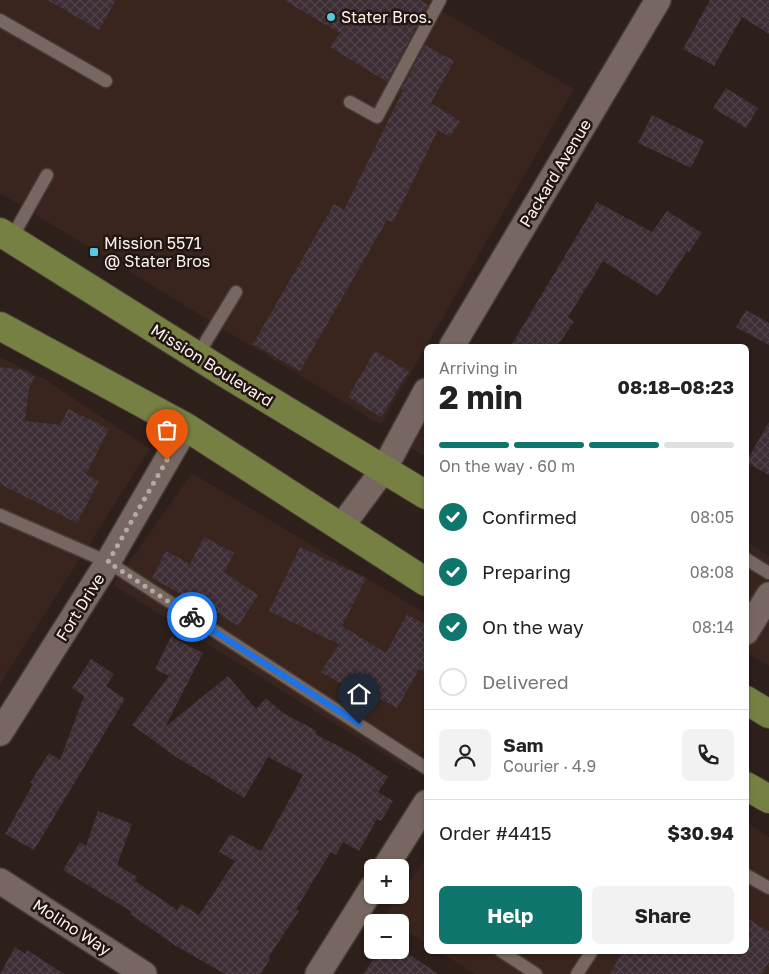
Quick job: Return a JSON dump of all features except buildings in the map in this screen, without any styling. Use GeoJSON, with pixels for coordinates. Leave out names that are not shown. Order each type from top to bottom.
{"type":"FeatureCollection","features":[{"type":"Feature","properties":{"kind":"main road","name":"Mission Boulevard"},"geometry":{"type":"LineString","coordinates":[[6,236],[197,356],[424,494]]}},
{"type":"Feature","properties":{"kind":"main road"},"geometry":{"type":"LineString","coordinates":[[0,326],[186,427],[424,581]]}},
{"type":"Feature","properties":{"kind":"main road"},"geometry":{"type":"LineString","coordinates":[[749,702],[769,714]]}},
{"type":"Feature","properties":{"kind":"main road"},"geometry":{"type":"LineString","coordinates":[[749,788],[769,800]]}},
{"type":"Feature","properties":{"kind":"street","name":"Packard Avenue"},"geometry":{"type":"LineString","coordinates":[[453,344],[658,0]]}},
{"type":"Feature","properties":{"kind":"street"},"geometry":{"type":"LineString","coordinates":[[341,527],[384,468],[424,395]]}},
{"type":"Feature","properties":{"kind":"street","name":"Fort Drive"},"geometry":{"type":"LineString","coordinates":[[0,733],[108,562],[186,427]]}},
{"type":"Feature","properties":{"kind":"street"},"geometry":{"type":"LineString","coordinates":[[749,627],[769,595]]}},
{"type":"Feature","properties":{"kind":"street"},"geometry":{"type":"LineString","coordinates":[[391,859],[424,806]]}},
{"type":"Feature","properties":{"kind":"street","name":"Molino Way"},"geometry":{"type":"LineString","coordinates":[[0,881],[144,974]]}},
{"type":"Feature","properties":{"kind":"street"},"geometry":{"type":"LineString","coordinates":[[318,974],[364,901]]}},
{"type":"Feature","properties":{"kind":"lane"},"geometry":{"type":"LineString","coordinates":[[350,102],[377,117],[440,0]]}},
{"type":"Feature","properties":{"kind":"lane"},"geometry":{"type":"LineString","coordinates":[[0,20],[106,81]]}},
{"type":"Feature","properties":{"kind":"lane"},"geometry":{"type":"LineString","coordinates":[[6,236],[47,175]]}},
{"type":"Feature","properties":{"kind":"lane"},"geometry":{"type":"LineString","coordinates":[[197,356],[236,292]]}},
{"type":"Feature","properties":{"kind":"lane"},"geometry":{"type":"LineString","coordinates":[[0,516],[108,562],[424,767]]}},
{"type":"Feature","properties":{"kind":"lane"},"geometry":{"type":"LineString","coordinates":[[749,561],[769,573]]}},
{"type":"Feature","properties":{"kind":"lane"},"geometry":{"type":"LineString","coordinates":[[749,877],[769,888]]}},
{"type":"Feature","properties":{"kind":"lane"},"geometry":{"type":"LineString","coordinates":[[506,954],[536,974]]}},
{"type":"Feature","properties":{"kind":"lane"},"geometry":{"type":"LineString","coordinates":[[577,974],[590,954]]}},
{"type":"Feature","properties":{"kind":"shaded area"},"geometry":{"type":"Polygon","coordinates":[[[0,0],[448,0],[442,11],[574,89],[428,344],[424,344],[424,350],[381,425],[0,193],[0,0]]]}},
{"type":"Feature","properties":{"kind":"shaded area"},"geometry":{"type":"Polygon","coordinates":[[[0,357],[43,378],[150,449],[0,684],[0,357]]]}},
{"type":"Feature","properties":{"kind":"shaded area"},"geometry":{"type":"Polygon","coordinates":[[[424,425],[424,456],[411,448],[424,425]]]}},
{"type":"Feature","properties":{"kind":"shaded area"},"geometry":{"type":"Polygon","coordinates":[[[192,473],[424,613],[424,749],[411,771],[113,585],[192,473]]]}},
{"type":"Feature","properties":{"kind":"shaded area"},"geometry":{"type":"Polygon","coordinates":[[[749,544],[769,556],[769,666],[749,654],[749,544]]]}},
{"type":"Feature","properties":{"kind":"shaded area"},"geometry":{"type":"Polygon","coordinates":[[[749,824],[769,837],[769,974],[474,974],[444,954],[749,954],[749,824]]]}},
{"type":"Feature","properties":{"kind":"shaded area"},"geometry":{"type":"Polygon","coordinates":[[[424,861],[424,942],[409,933],[409,914],[386,914],[393,904],[409,904],[409,882],[424,861]]]}},
{"type":"Feature","properties":{"kind":"way so far"},"geometry":{"type":"LineString","coordinates":[[167,460],[108,562],[192,617]]}},
{"type":"Feature","properties":{"kind":"place","name":"Stater Bros."},"geometry":{"type":"Point","coordinates":[331,17]}},
{"type":"Feature","properties":{"kind":"place","name":"Mission 5571 @ Stater Bros"},"geometry":{"type":"Point","coordinates":[94,252]}},
{"type":"Feature","properties":{"kind":"route"},"geometry":{"type":"LineString","coordinates":[[192,617],[359,724]]}}]}
